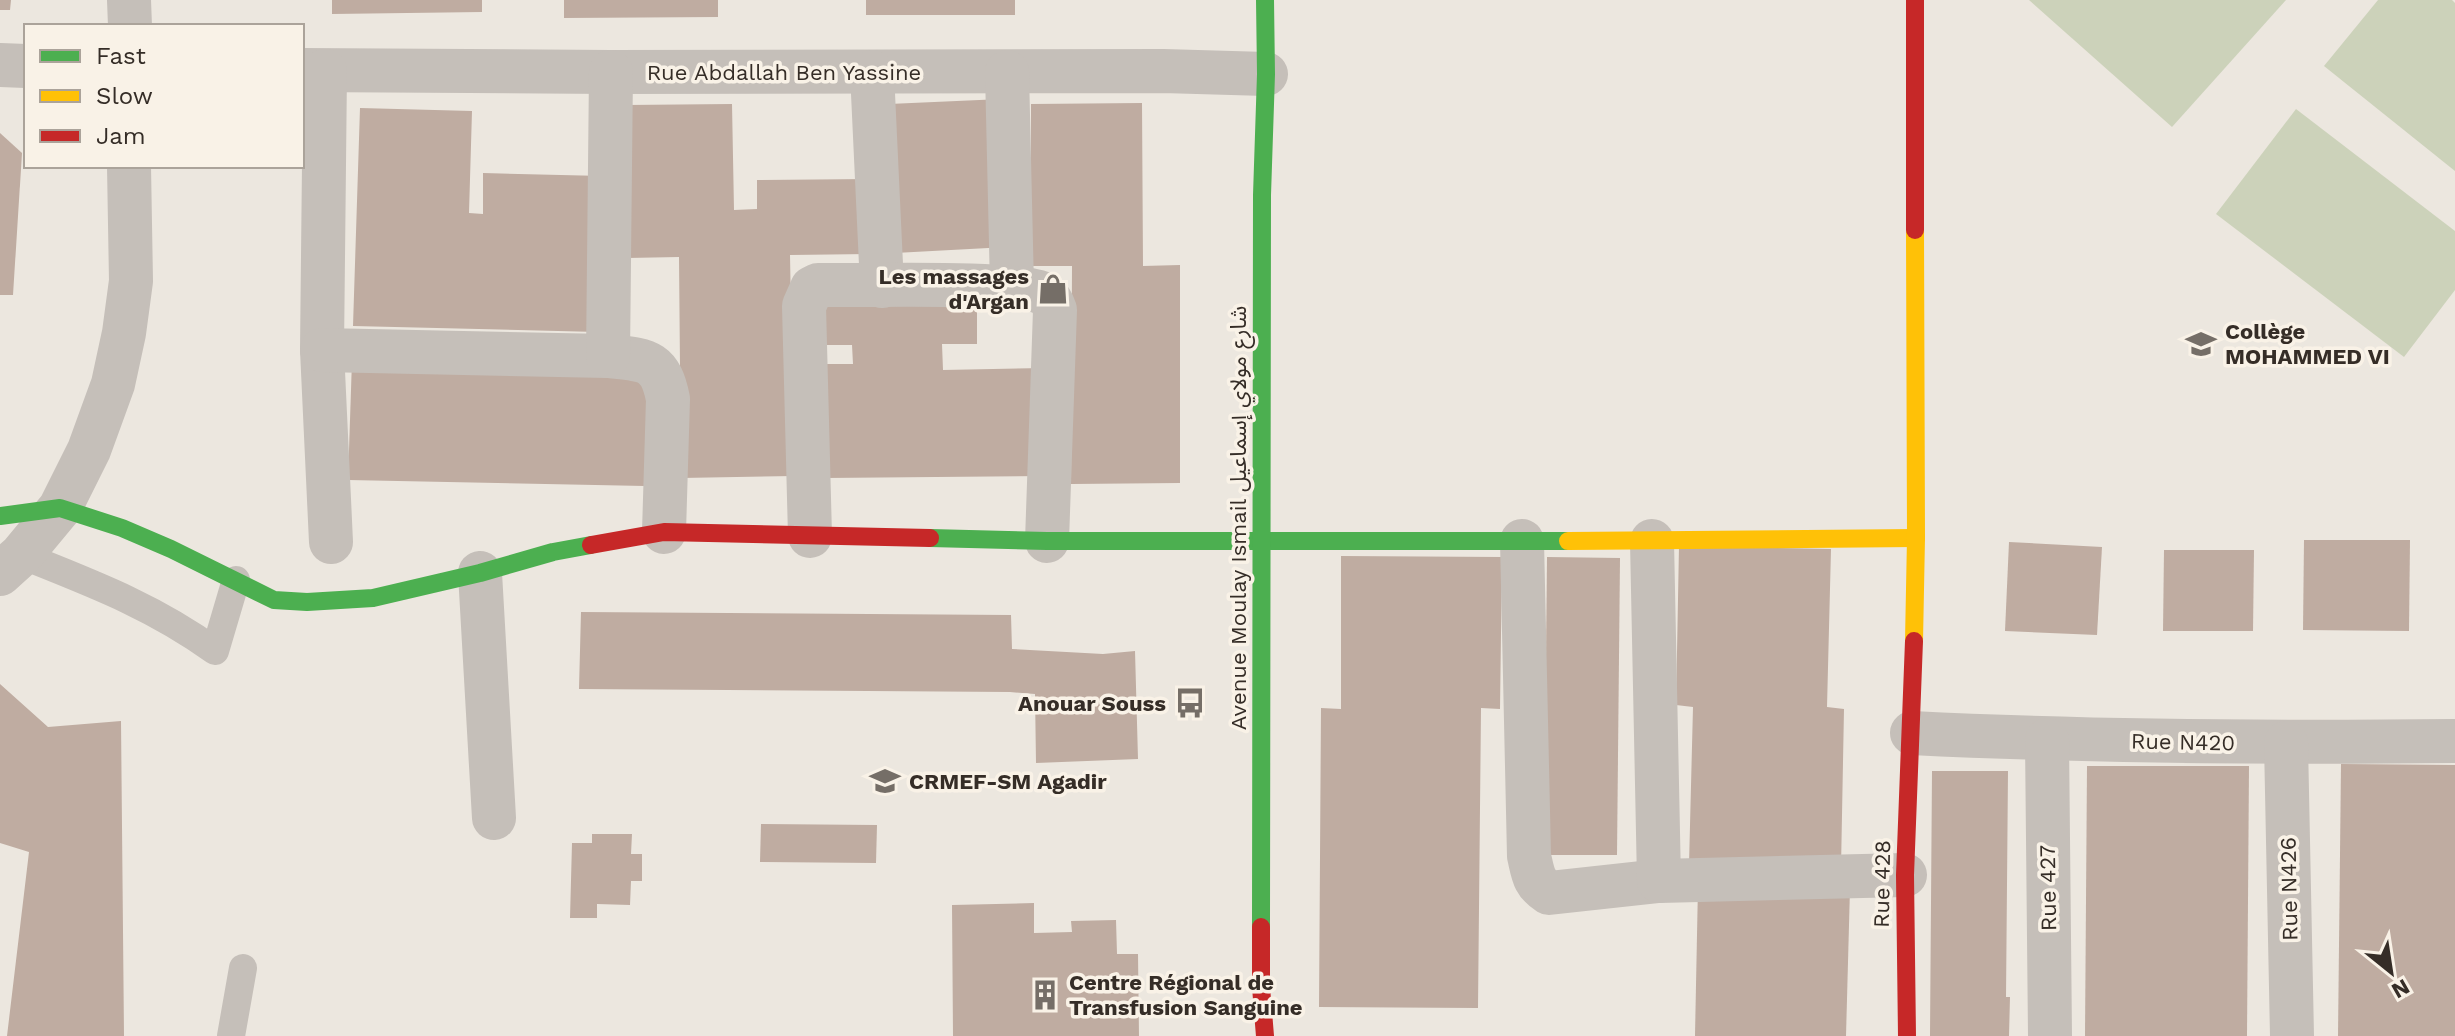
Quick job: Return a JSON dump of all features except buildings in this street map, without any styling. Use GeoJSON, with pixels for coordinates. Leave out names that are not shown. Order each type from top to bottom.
{"type":"FeatureCollection","features":[{"type":"Feature","properties":{"kind":"street"},"geometry":{"type":"LineString","coordinates":[[129,0],[130,24]]}},
{"type":"Feature","properties":{"kind":"street","name":"Avenue Moulay Ismail شارع مولاي إسماعيل"},"geometry":{"type":"LineString","coordinates":[[1265,0],[1261,541],[1261,987],[1265,1036]]}},
{"type":"Feature","properties":{"kind":"street","name":"Rue 428"},"geometry":{"type":"LineString","coordinates":[[1907,1036],[1905,875],[1916,538],[1915,0]]}},
{"type":"Feature","properties":{"kind":"street"},"geometry":{"type":"LineString","coordinates":[[0,65],[24,66]]}},
{"type":"Feature","properties":{"kind":"street"},"geometry":{"type":"LineString","coordinates":[[314,71],[331,542]]}},
{"type":"Feature","properties":{"kind":"street","name":"Rue Abdallah Ben Yassine"},"geometry":{"type":"LineString","coordinates":[[314,71],[1163,71],[1266,74]]}},
{"type":"Feature","properties":{"kind":"street"},"geometry":{"type":"LineString","coordinates":[[608,356],[611,72]]}},
{"type":"Feature","properties":{"kind":"street"},"geometry":{"type":"LineString","coordinates":[[872,72],[882,286]]}},
{"type":"Feature","properties":{"kind":"street"},"geometry":{"type":"LineString","coordinates":[[1007,72],[1012,287]]}},
{"type":"Feature","properties":{"kind":"street"},"geometry":{"type":"LineString","coordinates":[[10,564],[60,508],[89,450],[113,384],[131,281],[129,168]]}},
{"type":"Feature","properties":{"kind":"street"},"geometry":{"type":"LineString","coordinates":[[810,536],[804,306],[812,288],[818,285],[1012,287],[1044,294],[1055,310],[1047,541]]}},
{"type":"Feature","properties":{"kind":"street"},"geometry":{"type":"LineString","coordinates":[[322,350],[608,356],[650,362],[659,373],[668,399],[664,532]]}},
{"type":"Feature","properties":{"kind":"street"},"geometry":{"type":"LineString","coordinates":[[0,516],[60,508],[122,528],[274,600],[307,602],[373,598],[553,552],[664,532],[1047,541],[1916,538]]}},
{"type":"Feature","properties":{"kind":"street"},"geometry":{"type":"LineString","coordinates":[[1522,541],[1529,856],[1538,886],[1549,893],[1659,881],[1905,875]]}},
{"type":"Feature","properties":{"kind":"street"},"geometry":{"type":"LineString","coordinates":[[1652,541],[1659,881]]}},
{"type":"Feature","properties":{"kind":"street"},"geometry":{"type":"LineString","coordinates":[[480,573],[494,818]]}},
{"type":"Feature","properties":{"kind":"street","name":"Rue N420"},"geometry":{"type":"LineString","coordinates":[[1912,733],[2047,740],[2286,743],[2455,741]]}},
{"type":"Feature","properties":{"kind":"street","name":"Rue 427"},"geometry":{"type":"LineString","coordinates":[[2047,740],[2050,1036]]}},
{"type":"Feature","properties":{"kind":"street","name":"Rue N426"},"geometry":{"type":"LineString","coordinates":[[2286,743],[2292,1036]]}},
{"type":"Feature","properties":{"kind":"lane"},"geometry":{"type":"LineString","coordinates":[[10,564],[133,600],[167,618],[215,651],[236,580]]}},
{"type":"Feature","properties":{"kind":"lane"},"geometry":{"type":"LineString","coordinates":[[231,1036],[243,968]]}},
{"type":"Feature","properties":{"kind":"green space"},"geometry":{"type":"Polygon","coordinates":[[[2029,0],[2286,0],[2172,127],[2029,0]]]}},
{"type":"Feature","properties":{"kind":"green space"},"geometry":{"type":"Polygon","coordinates":[[[2378,0],[2452,0],[2455,3],[2455,171],[2324,66],[2378,0]]]}},
{"type":"Feature","properties":{"kind":"green space"},"geometry":{"type":"Polygon","coordinates":[[[2296,109],[2455,231],[2455,290],[2404,357],[2216,214],[2296,109]]]}},
{"type":"Feature","properties":{"kind":"traffic: fast"},"geometry":{"type":"LineString","coordinates":[[1261,927],[1265,0]]}},
{"type":"Feature","properties":{"kind":"traffic: fast"},"geometry":{"type":"LineString","coordinates":[[0,516],[60,508],[122,528],[171,549],[274,600],[307,602],[373,598],[591,545]]}},
{"type":"Feature","properties":{"kind":"traffic: fast"},"geometry":{"type":"LineString","coordinates":[[930,538],[1047,541],[1568,541]]}},
{"type":"Feature","properties":{"kind":"traffic: slow"},"geometry":{"type":"LineString","coordinates":[[1914,641],[1915,230]]}},
{"type":"Feature","properties":{"kind":"traffic: slow"},"geometry":{"type":"LineString","coordinates":[[1568,541],[1916,538]]}},
{"type":"Feature","properties":{"kind":"traffic: jam"},"geometry":{"type":"LineString","coordinates":[[1915,0],[1915,230]]}},
{"type":"Feature","properties":{"kind":"traffic: jam"},"geometry":{"type":"LineString","coordinates":[[591,545],[664,532],[930,538]]}},
{"type":"Feature","properties":{"kind":"traffic: jam"},"geometry":{"type":"LineString","coordinates":[[1907,1036],[1905,875],[1914,641]]}},
{"type":"Feature","properties":{"kind":"traffic: jam"},"geometry":{"type":"LineString","coordinates":[[1261,927],[1265,1036]]}},
{"type":"Feature","properties":{"kind":"place","name":"Les massages d'Argan"},"geometry":{"type":"Point","coordinates":[1053,289]}},
{"type":"Feature","properties":{"kind":"place","name":"Collège MOHAMMED VI"},"geometry":{"type":"Point","coordinates":[2201,344]}},
{"type":"Feature","properties":{"kind":"place","name":"Anouar Souss"},"geometry":{"type":"Point","coordinates":[1190,703]}},
{"type":"Feature","properties":{"kind":"place","name":"CRMEF-SM Agadir"},"geometry":{"type":"Point","coordinates":[885,781]}},
{"type":"Feature","properties":{"kind":"place","name":"Centre Régional de Transfusion Sanguine"},"geometry":{"type":"Point","coordinates":[1045,995]}}]}
